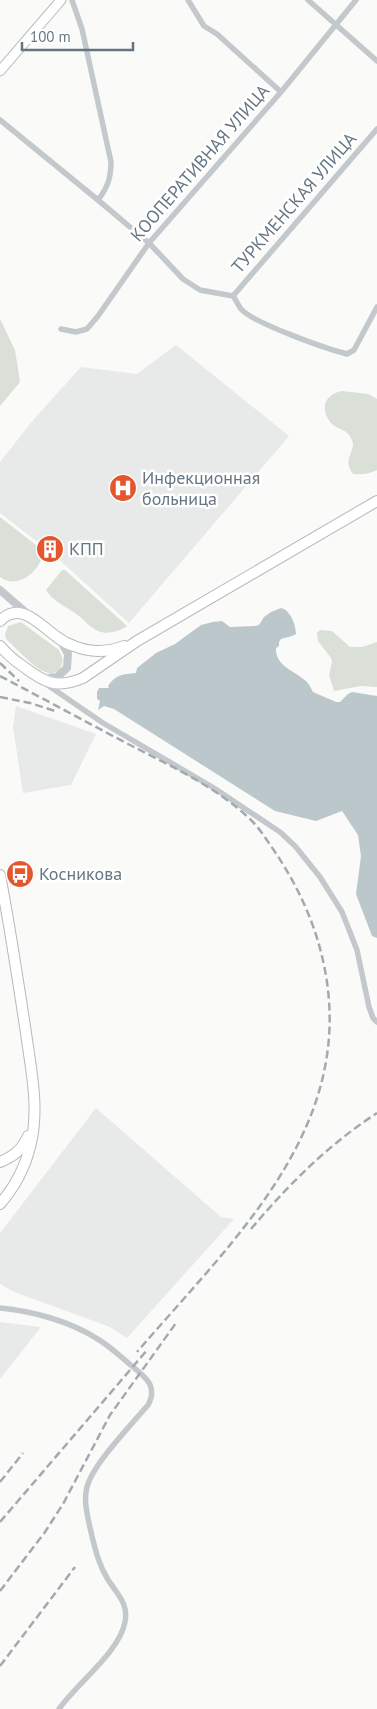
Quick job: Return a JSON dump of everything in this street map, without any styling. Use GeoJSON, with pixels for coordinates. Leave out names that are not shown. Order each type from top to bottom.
{"type":"FeatureCollection","features":[{"type":"Feature","properties":{"kind":"main road"},"geometry":{"type":"LineString","coordinates":[[0,71],[61,0]]}},
{"type":"Feature","properties":{"kind":"main road"},"geometry":{"type":"LineString","coordinates":[[0,646],[7,654],[40,680],[60,684],[76,681],[137,641],[377,501]]}},
{"type":"Feature","properties":{"kind":"main road"},"geometry":{"type":"LineString","coordinates":[[0,621],[10,613],[22,613],[31,617],[58,638],[81,649],[96,651],[112,650],[137,641]]}},
{"type":"Feature","properties":{"kind":"main road"},"geometry":{"type":"LineString","coordinates":[[0,875],[17,970],[33,1083],[35,1113],[30,1146],[26,1158],[13,1186],[0,1204]]}},
{"type":"Feature","properties":{"kind":"main road"},"geometry":{"type":"LineString","coordinates":[[0,1162],[14,1155],[24,1146],[35,1113]]}},
{"type":"Feature","properties":{"kind":"street"},"geometry":{"type":"LineString","coordinates":[[72,0],[82,29],[111,162],[111,176],[106,190],[98,200]]}},
{"type":"Feature","properties":{"kind":"street"},"geometry":{"type":"LineString","coordinates":[[188,0],[204,26],[217,34],[281,92]]}},
{"type":"Feature","properties":{"kind":"street"},"geometry":{"type":"LineString","coordinates":[[308,0],[377,61]]}},
{"type":"Feature","properties":{"kind":"street","name":"КООПЕРАТИВНАЯ УЛИЦА"},"geometry":{"type":"LineString","coordinates":[[61,329],[76,332],[87,329],[148,243],[281,92],[356,0]]}},
{"type":"Feature","properties":{"kind":"street"},"geometry":{"type":"LineString","coordinates":[[0,120],[148,243],[183,279],[200,290],[233,296],[242,310],[265,324],[347,354],[354,350],[377,307]]}},
{"type":"Feature","properties":{"kind":"street","name":"ТУРКМЕНСКАЯ УЛИЦА"},"geometry":{"type":"LineString","coordinates":[[233,296],[377,129]]}},
{"type":"Feature","properties":{"kind":"street"},"geometry":{"type":"LineString","coordinates":[[0,590],[31,617]]}},
{"type":"Feature","properties":{"kind":"street"},"geometry":{"type":"LineString","coordinates":[[40,680],[57,677],[67,668],[69,658],[67,650],[58,638]]}},
{"type":"Feature","properties":{"kind":"street"},"geometry":{"type":"LineString","coordinates":[[40,680],[103,723],[214,788],[280,832],[295,846],[320,877],[342,912],[357,950],[369,1007],[373,1018],[377,1022]]}},
{"type":"Feature","properties":{"kind":"street"},"geometry":{"type":"LineString","coordinates":[[0,1308],[52,1320],[94,1336],[144,1376],[152,1390],[148,1405],[96,1467],[87,1486],[85,1496],[98,1562],[125,1605],[126,1622],[118,1639],[106,1656],[59,1709]]}},
{"type":"Feature","properties":{"kind":"shaded area"},"geometry":{"type":"Polygon","coordinates":[[[0,319],[15,350],[20,382],[0,406],[0,319]]]}},
{"type":"Feature","properties":{"kind":"shaded area","name":"Инфекционная больница"},"geometry":{"type":"Polygon","coordinates":[[[176,345],[289,436],[129,623],[54,555],[0,513],[0,462],[34,419],[81,367],[137,374],[176,345]]]}},
{"type":"Feature","properties":{"kind":"shaded area"},"geometry":{"type":"Polygon","coordinates":[[[342,391],[368,394],[377,399],[377,470],[365,474],[353,474],[348,464],[353,448],[352,440],[348,433],[334,426],[327,418],[325,408],[328,399],[331,395],[342,391]]]}},
{"type":"Feature","properties":{"kind":"shaded area"},"geometry":{"type":"Polygon","coordinates":[[[0,517],[41,549],[43,553],[33,572],[20,580],[13,581],[0,577],[0,517]]]}},
{"type":"Feature","properties":{"kind":"shaded area"},"geometry":{"type":"Polygon","coordinates":[[[62,570],[65,570],[127,626],[113,632],[105,633],[98,631],[53,598],[46,590],[62,570]]]}},
{"type":"Feature","properties":{"kind":"shaded area"},"geometry":{"type":"Polygon","coordinates":[[[281,608],[292,618],[296,634],[281,639],[279,646],[276,648],[282,664],[307,682],[313,692],[336,702],[340,702],[352,692],[377,696],[377,938],[372,936],[356,894],[361,856],[358,835],[342,811],[316,821],[275,811],[114,709],[104,706],[98,710],[100,701],[97,699],[97,692],[99,688],[109,688],[108,686],[117,677],[136,673],[137,668],[156,653],[175,644],[201,625],[222,621],[230,627],[255,626],[259,625],[264,617],[271,612],[281,608]]]}},
{"type":"Feature","properties":{"kind":"shaded area"},"geometry":{"type":"Polygon","coordinates":[[[21,622],[59,650],[63,660],[60,670],[51,674],[40,670],[6,639],[5,634],[8,626],[21,622]]]}},
{"type":"Feature","properties":{"kind":"shaded area"},"geometry":{"type":"Polygon","coordinates":[[[320,630],[332,631],[350,647],[362,647],[377,642],[377,687],[361,686],[334,691],[329,675],[332,662],[318,641],[317,633],[320,630]]]}},
{"type":"Feature","properties":{"kind":"shaded area"},"geometry":{"type":"Polygon","coordinates":[[[16,706],[96,734],[71,785],[23,793],[13,727],[16,706]]]}},
{"type":"Feature","properties":{"kind":"shaded area"},"geometry":{"type":"Polygon","coordinates":[[[96,1108],[221,1217],[234,1219],[127,1338],[110,1327],[12,1291],[0,1284],[0,1233],[96,1108]]]}},
{"type":"Feature","properties":{"kind":"shaded area"},"geometry":{"type":"Polygon","coordinates":[[[0,1322],[41,1327],[0,1379],[0,1322]]]}},
{"type":"Feature","properties":{"kind":"railway"},"geometry":{"type":"LineString","coordinates":[[0,663],[19,681]]}},
{"type":"Feature","properties":{"kind":"railway"},"geometry":{"type":"LineString","coordinates":[[0,676],[179,770],[210,788],[238,808],[260,830],[286,870],[304,903],[317,938],[329,1001],[326,1060],[311,1114],[286,1166],[254,1214],[217,1261],[137,1352]]}},
{"type":"Feature","properties":{"kind":"railway"},"geometry":{"type":"LineString","coordinates":[[0,697],[30,703],[55,711]]}},
{"type":"Feature","properties":{"kind":"railway"},"geometry":{"type":"LineString","coordinates":[[251,1229],[309,1166],[342,1138],[377,1113]]}},
{"type":"Feature","properties":{"kind":"railway"},"geometry":{"type":"LineString","coordinates":[[0,1591],[45,1532],[63,1504],[110,1415],[176,1323]]}},
{"type":"Feature","properties":{"kind":"railway"},"geometry":{"type":"LineString","coordinates":[[0,1522],[148,1349]]}},
{"type":"Feature","properties":{"kind":"railway"},"geometry":{"type":"LineString","coordinates":[[0,1482],[23,1453]]}},
{"type":"Feature","properties":{"kind":"railway"},"geometry":{"type":"LineString","coordinates":[[0,1666],[75,1567]]}},
{"type":"Feature","properties":{"kind":"place","name":"Инфекционная больница"},"geometry":{"type":"Point","coordinates":[123,488]}},
{"type":"Feature","properties":{"kind":"place","name":"КПП"},"geometry":{"type":"Point","coordinates":[50,549]}},
{"type":"Feature","properties":{"kind":"place","name":"Косникова"},"geometry":{"type":"Point","coordinates":[20,874]}}]}
